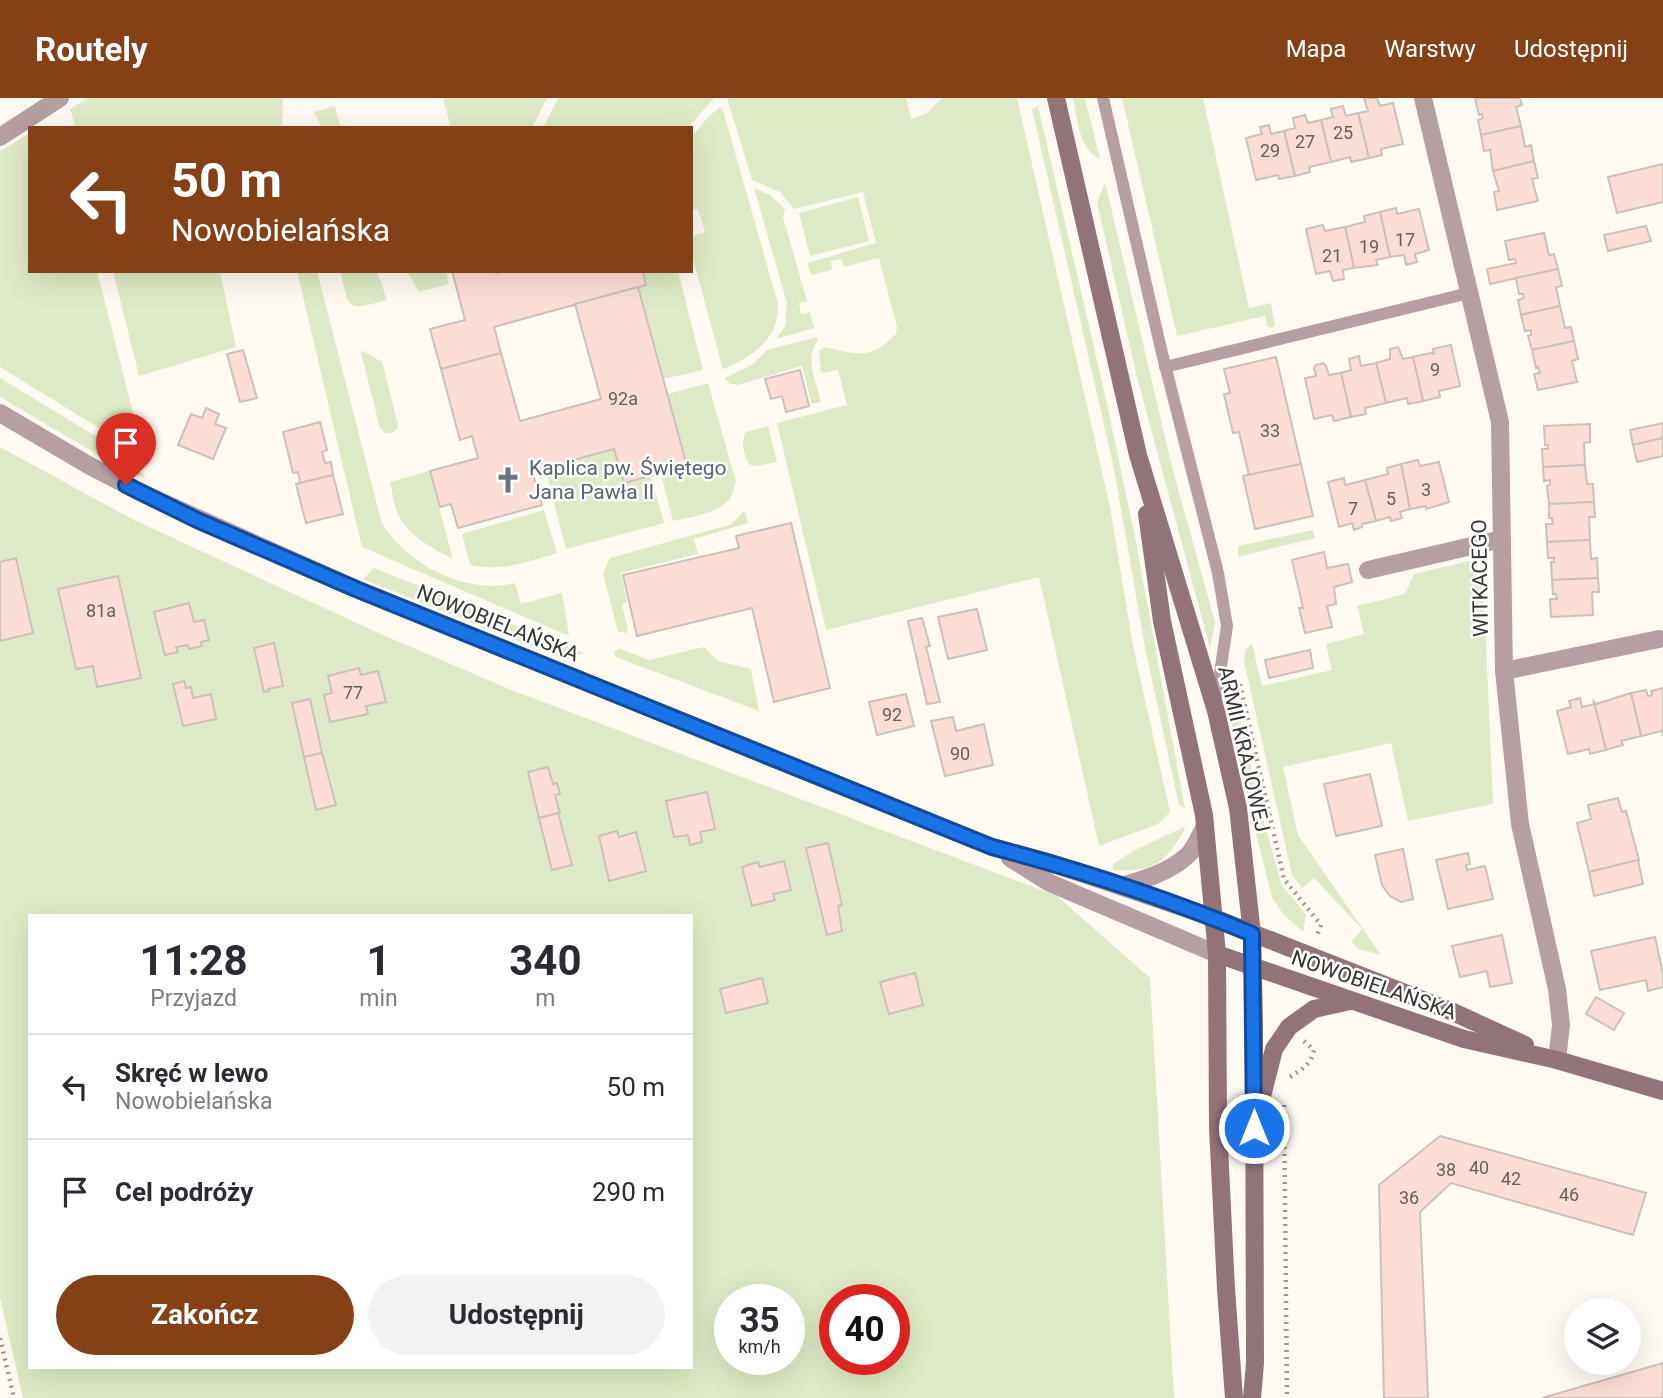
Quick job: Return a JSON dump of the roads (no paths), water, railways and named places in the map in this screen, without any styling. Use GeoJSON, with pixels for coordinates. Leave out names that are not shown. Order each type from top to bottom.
{"type":"FeatureCollection","features":[{"type":"Feature","properties":{"kind":"street"},"geometry":{"type":"LineString","coordinates":[[0,137],[60,98]]}},
{"type":"Feature","properties":{"kind":"street","name":"ARMII KRAJOWEJ"},"geometry":{"type":"LineString","coordinates":[[1056,98],[1138,455],[1216,711],[1238,808],[1252,934],[1253,968],[1255,1363],[1252,1398]]}},
{"type":"Feature","properties":{"kind":"street","name":"WITKACEGO"},"geometry":{"type":"LineString","coordinates":[[1423,98],[1500,422],[1504,671],[1520,824],[1558,989],[1561,1025],[1557,1060]]}},
{"type":"Feature","properties":{"kind":"street","name":"NOWOBIELAŃSKA"},"geometry":{"type":"LineString","coordinates":[[0,413],[144,494],[356,589],[992,847],[1051,863],[1214,918],[1453,1012],[1557,1060]]}},
{"type":"Feature","properties":{"kind":"street","name":"ARMII KRAJOWEJ"},"geometry":{"type":"LineString","coordinates":[[1138,455],[1162,621],[1205,826],[1217,954],[1219,1141],[1234,1398]]}},
{"type":"Feature","properties":{"kind":"street"},"geometry":{"type":"LineString","coordinates":[[1368,570],[1502,540]]}},
{"type":"Feature","properties":{"kind":"street"},"geometry":{"type":"LineString","coordinates":[[1504,671],[1659,639]]}},
{"type":"Feature","properties":{"kind":"street"},"geometry":{"type":"LineString","coordinates":[[1120,886],[1145,879],[1189,855],[1205,826]]}},
{"type":"Feature","properties":{"kind":"street","name":"NOWOBIELAŃSKA"},"geometry":{"type":"LineString","coordinates":[[992,847],[1050,883],[1253,968],[1464,1039],[1557,1060],[1663,1091]]}},
{"type":"Feature","properties":{"kind":"street"},"geometry":{"type":"LineString","coordinates":[[1254,1128],[1274,1049],[1289,1027],[1314,1009],[1351,1000]]}},
{"type":"Feature","properties":{"kind":"lane"},"geometry":{"type":"LineString","coordinates":[[1103,98],[1218,573],[1227,626],[1216,711]]}},
{"type":"Feature","properties":{"kind":"lane"},"geometry":{"type":"LineString","coordinates":[[1166,367],[1469,293]]}},
{"type":"Feature","properties":{"kind":"place","name":"Kaplica pw. Świętego Jana Pawła II"},"geometry":{"type":"Point","coordinates":[508,480]}}]}
